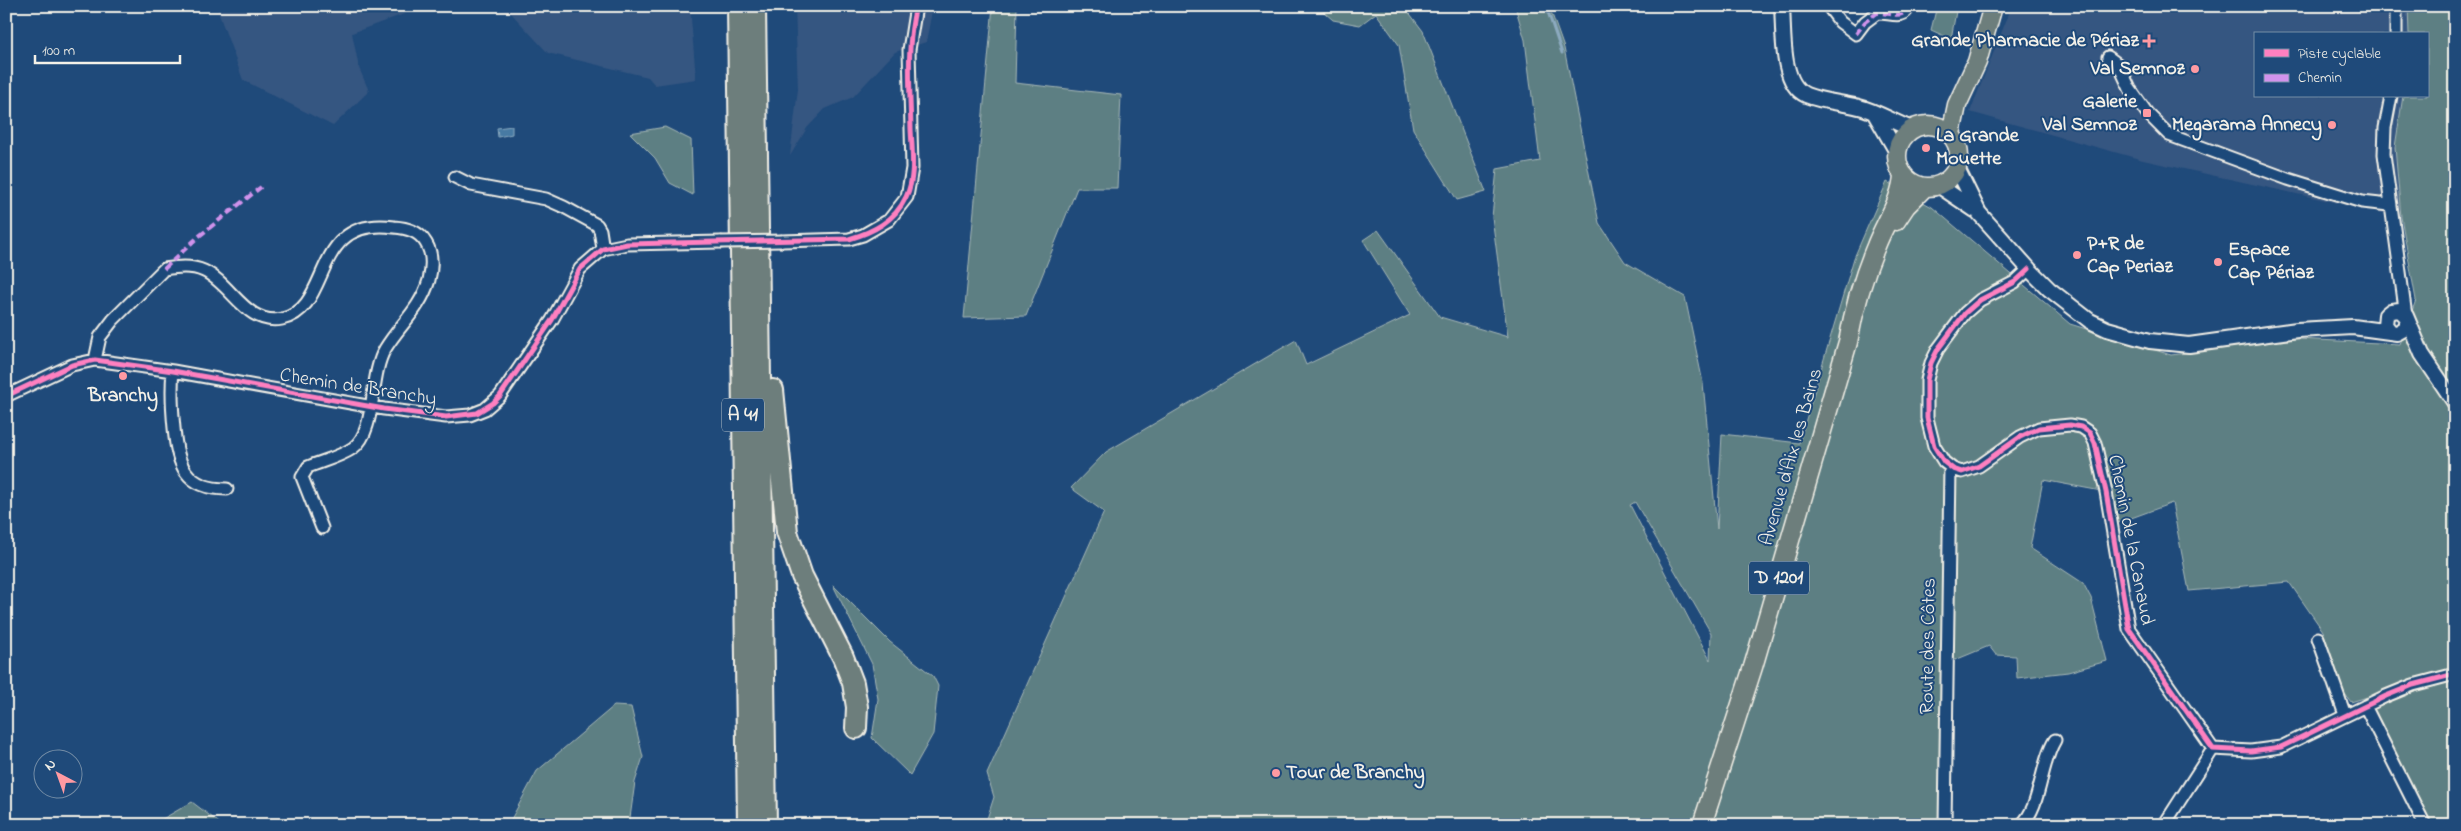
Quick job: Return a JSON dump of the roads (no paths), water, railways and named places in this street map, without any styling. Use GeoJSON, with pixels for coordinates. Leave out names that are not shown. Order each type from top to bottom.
{"type":"FeatureCollection","features":[{"type":"Feature","properties":{"kind":"highway","name":"A 41"},"geometry":{"type":"LineString","coordinates":[[738,6],[748,825]]}},
{"type":"Feature","properties":{"kind":"highway","name":"A 41"},"geometry":{"type":"LineString","coordinates":[[755,6],[766,825]]}},
{"type":"Feature","properties":{"kind":"highway"},"geometry":{"type":"LineString","coordinates":[[759,225],[782,504],[786,532],[802,576],[843,656],[854,683],[857,707],[856,728]]}},
{"type":"Feature","properties":{"kind":"highway"},"geometry":{"type":"LineString","coordinates":[[735,825],[745,533]]}},
{"type":"Feature","properties":{"kind":"main road"},"geometry":{"type":"LineString","coordinates":[[1921,127],[1943,128],[1951,134],[1958,147],[1957,168],[1949,179],[1931,186],[1913,183],[1903,174],[1898,164],[1900,143],[1921,127],[1953,93],[1992,8]]}},
{"type":"Feature","properties":{"kind":"main road"},"geometry":{"type":"LineString","coordinates":[[1951,134],[1957,105],[1977,62],[1992,8]]}},
{"type":"Feature","properties":{"kind":"main road","name":"Avenue d'Aix les Bains"},"geometry":{"type":"LineString","coordinates":[[1704,821],[1753,667],[1848,342],[1852,318],[1867,268],[1903,185],[1903,174]]}},
{"type":"Feature","properties":{"kind":"main road","name":"Avenue d'Aix les Bains"},"geometry":{"type":"LineString","coordinates":[[1848,342],[1860,320],[1888,235],[1906,206],[1931,186]]}},
{"type":"Feature","properties":{"kind":"street"},"geometry":{"type":"LineString","coordinates":[[455,177],[471,185],[546,199],[564,207],[597,225],[600,230],[603,248],[626,244],[849,239],[864,235],[889,220],[906,197],[912,168],[909,50],[916,6]]}},
{"type":"Feature","properties":{"kind":"street"},"geometry":{"type":"LineString","coordinates":[[1782,6],[1786,67],[1792,84],[1805,95],[1860,107],[1875,114],[1921,127]]}},
{"type":"Feature","properties":{"kind":"street"},"geometry":{"type":"LineString","coordinates":[[1828,6],[1840,22],[1856,34],[1877,13],[1900,16],[1908,11],[1910,6]]}},
{"type":"Feature","properties":{"kind":"street"},"geometry":{"type":"LineString","coordinates":[[2396,6],[2396,32]]}},
{"type":"Feature","properties":{"kind":"street"},"geometry":{"type":"LineString","coordinates":[[2108,57],[2119,64],[2130,89],[2147,113],[2169,135],[2285,178],[2362,202],[2389,205]]}},
{"type":"Feature","properties":{"kind":"street"},"geometry":{"type":"LineString","coordinates":[[1957,168],[1979,213],[2049,289],[2090,322],[2150,341],[2189,344],[2268,332],[2353,327],[2394,333],[2406,328],[2407,320],[2389,205],[2384,154],[2385,128],[2391,98]]}},
{"type":"Feature","properties":{"kind":"street"},"geometry":{"type":"LineString","coordinates":[[1875,114],[1898,152]]}},
{"type":"Feature","properties":{"kind":"street"},"geometry":{"type":"LineString","coordinates":[[1931,186],[1979,213]]}},
{"type":"Feature","properties":{"kind":"street"},"geometry":{"type":"LineString","coordinates":[[95,360],[100,337],[113,320],[164,270],[191,267],[203,271],[248,310],[271,320],[282,319],[293,315],[310,300],[327,259],[344,238],[364,228],[382,225],[407,228],[418,234],[428,245],[432,264],[430,276],[420,304],[383,353],[376,368],[366,429],[359,442],[352,448],[308,467],[303,473],[302,477],[322,528]]}},
{"type":"Feature","properties":{"kind":"street","name":"Chemin de Branchy"},"geometry":{"type":"LineString","coordinates":[[6,396],[59,370],[80,362],[95,360],[174,370],[370,406],[446,417],[470,415],[485,409],[500,396],[528,358],[552,320],[580,269],[603,248]]}},
{"type":"Feature","properties":{"kind":"street"},"geometry":{"type":"LineString","coordinates":[[1950,467],[1940,457],[1928,428],[1927,380],[1931,363],[1938,349],[1965,314],[1980,300],[2015,282],[2029,269]]}},
{"type":"Feature","properties":{"kind":"street"},"geometry":{"type":"LineString","coordinates":[[2400,283],[2385,325],[2422,354]]}},
{"type":"Feature","properties":{"kind":"street"},"geometry":{"type":"LineString","coordinates":[[2353,327],[2400,310],[2407,320],[2422,354],[2455,403]]}},
{"type":"Feature","properties":{"kind":"street"},"geometry":{"type":"LineString","coordinates":[[174,370],[171,395],[176,454],[181,466],[186,474],[197,482],[208,487],[227,489]]}},
{"type":"Feature","properties":{"kind":"street","name":"Chemin de la Canaud"},"geometry":{"type":"LineString","coordinates":[[1950,467],[1962,472],[1973,470],[2020,437],[2039,428],[2070,425],[2081,427],[2090,433],[2095,443],[2106,492],[2129,629],[2213,749]]}},
{"type":"Feature","properties":{"kind":"street","name":"Route des Côtes"},"geometry":{"type":"LineString","coordinates":[[1945,825],[1950,467]]}},
{"type":"Feature","properties":{"kind":"street"},"geometry":{"type":"LineString","coordinates":[[2318,638],[2344,715]]}},
{"type":"Feature","properties":{"kind":"street"},"geometry":{"type":"LineString","coordinates":[[2164,825],[2213,749],[2251,751],[2281,747],[2344,715],[2413,685],[2455,674]]}},
{"type":"Feature","properties":{"kind":"street"},"geometry":{"type":"LineString","coordinates":[[2365,706],[2424,825]]}},
{"type":"Feature","properties":{"kind":"street"},"geometry":{"type":"LineString","coordinates":[[2021,825],[2030,815],[2047,752],[2055,740]]}},
{"type":"Feature","properties":{"kind":"waterway"},"geometry":{"type":"LineString","coordinates":[[1546,6],[1562,53]]}},
{"type":"Feature","properties":{"kind":"place","name":"Grande Pharmacie de Périaz"},"geometry":{"type":"Point","coordinates":[2149,41]}},
{"type":"Feature","properties":{"kind":"place","name":"Val Semnoz"},"geometry":{"type":"Point","coordinates":[2195,69]}},
{"type":"Feature","properties":{"kind":"place","name":"Galerie Val Semnoz"},"geometry":{"type":"Point","coordinates":[2147,113]}},
{"type":"Feature","properties":{"kind":"place","name":"Megarama Annecy"},"geometry":{"type":"Point","coordinates":[2332,125]}},
{"type":"Feature","properties":{"kind":"place","name":"La Grande Mouette"},"geometry":{"type":"Point","coordinates":[1926,148]}},
{"type":"Feature","properties":{"kind":"place","name":"P+R de Cap Periaz"},"geometry":{"type":"Point","coordinates":[2077,255]}},
{"type":"Feature","properties":{"kind":"place","name":"Espace Cap Périaz"},"geometry":{"type":"Point","coordinates":[2218,262]}},
{"type":"Feature","properties":{"kind":"place","name":"Branchy"},"geometry":{"type":"Point","coordinates":[123,376]}},
{"type":"Feature","properties":{"kind":"place","name":"Tour de Branchy"},"geometry":{"type":"Point","coordinates":[1276,773]}}]}
